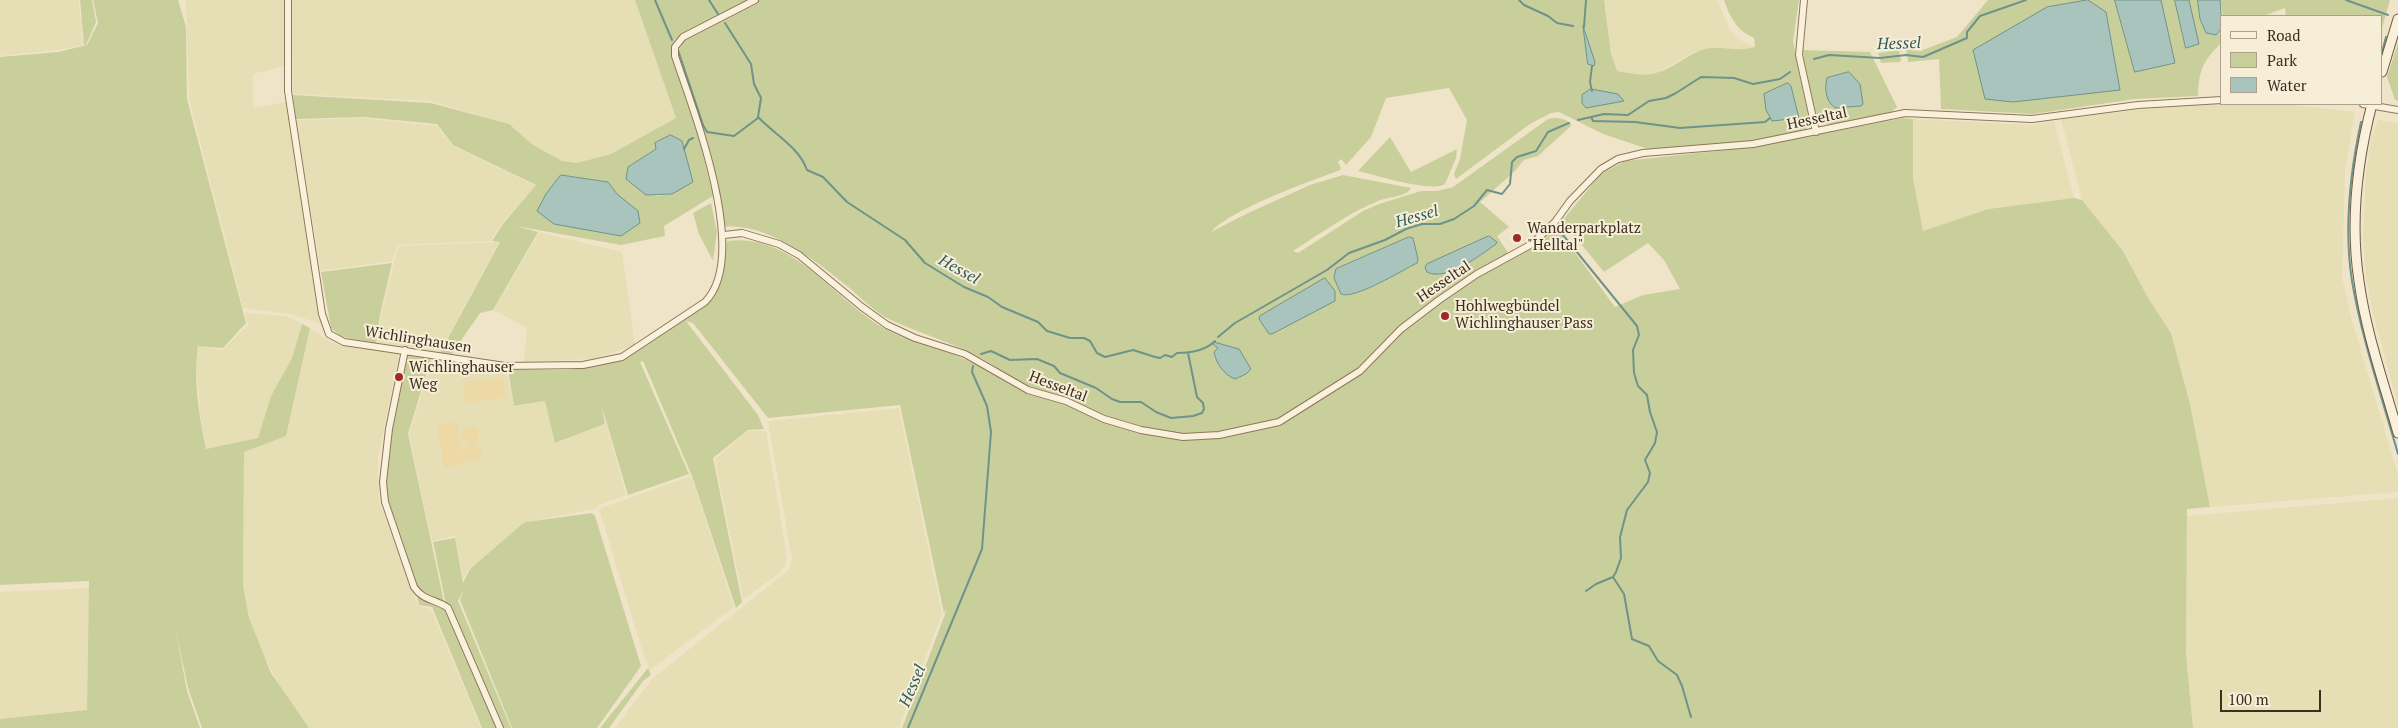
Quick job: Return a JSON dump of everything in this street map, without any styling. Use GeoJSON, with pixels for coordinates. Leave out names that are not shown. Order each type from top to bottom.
{"type":"FeatureCollection","features":[{"type":"Feature","properties":{"kind":"main road"},"geometry":{"type":"LineString","coordinates":[[2383,69],[2398,19]]}},
{"type":"Feature","properties":{"kind":"main road"},"geometry":{"type":"LineString","coordinates":[[2369,105],[2358,173],[2355,208],[2356,260],[2365,313],[2398,433]]}},
{"type":"Feature","properties":{"kind":"street","name":"Wichlinghausen"},"geometry":{"type":"LineString","coordinates":[[288,0],[288,91],[322,314],[329,334],[344,342],[505,366],[583,365],[622,357],[711,296],[718,282],[724,235],[717,194],[675,56],[674,47],[683,37],[755,0]]}},
{"type":"Feature","properties":{"kind":"street"},"geometry":{"type":"LineString","coordinates":[[1804,0],[1799,55],[1816,132]]}},
{"type":"Feature","properties":{"kind":"street","name":"Hesseltal"},"geometry":{"type":"LineString","coordinates":[[724,235],[742,233],[778,244],[799,255],[887,325],[915,338],[966,354],[1028,390],[1066,401],[1104,419],[1141,430],[1183,437],[1219,435],[1278,422],[1360,371],[1401,329],[1439,300],[1477,274],[1532,244],[1555,222],[1570,201],[1601,169],[1618,159],[1643,153],[1753,144],[1904,113],[2032,119],[2138,105],[2220,100]]}},
{"type":"Feature","properties":{"kind":"street"},"geometry":{"type":"LineString","coordinates":[[2374,105],[2398,110]]}},
{"type":"Feature","properties":{"kind":"street"},"geometry":{"type":"LineString","coordinates":[[405,350],[384,461],[385,502],[414,588],[424,599],[439,602],[448,608],[500,728]]}},
{"type":"Feature","properties":{"kind":"shaded area"},"geometry":{"type":"Polygon","coordinates":[[[0,0],[79,0],[83,45],[58,50],[0,56],[0,0]]]}},
{"type":"Feature","properties":{"kind":"shaded area"},"geometry":{"type":"Polygon","coordinates":[[[186,0],[285,0],[285,66],[253,74],[253,108],[287,102],[322,324],[290,314],[243,308],[189,99],[186,0]]]}},
{"type":"Feature","properties":{"kind":"shaded area"},"geometry":{"type":"Polygon","coordinates":[[[291,0],[635,0],[676,118],[611,154],[577,163],[562,161],[533,145],[508,124],[431,101],[293,94],[291,0]]]}},
{"type":"Feature","properties":{"kind":"shaded area"},"geometry":{"type":"Polygon","coordinates":[[[1604,0],[1717,0],[1730,30],[1738,39],[1755,47],[1741,51],[1719,47],[1704,49],[1692,53],[1658,73],[1642,75],[1617,71],[1611,54],[1604,0]]]}},
{"type":"Feature","properties":{"kind":"shaded area"},"geometry":{"type":"Polygon","coordinates":[[[2211,104],[2293,105],[2355,112],[2345,172],[2342,277],[2351,317],[2398,475],[2398,492],[2210,507],[2190,404],[2171,333],[2148,298],[2123,251],[2082,200],[2061,119],[2144,109],[2211,104]]]}},
{"type":"Feature","properties":{"kind":"shaded area"},"geometry":{"type":"Polygon","coordinates":[[[364,118],[437,126],[452,145],[536,186],[504,221],[490,241],[397,245],[392,261],[321,271],[296,120],[364,118]]]}},
{"type":"Feature","properties":{"kind":"shaded area"},"geometry":{"type":"Polygon","coordinates":[[[1913,119],[2031,125],[2054,121],[2074,198],[1988,209],[1923,231],[1913,178],[1913,119]]]}},
{"type":"Feature","properties":{"kind":"shaded area"},"geometry":{"type":"Polygon","coordinates":[[[2378,120],[2398,123],[2398,406],[2372,309],[2366,275],[2363,239],[2366,173],[2371,140],[2378,120]]]}},
{"type":"Feature","properties":{"kind":"shaded area"},"geometry":{"type":"Polygon","coordinates":[[[539,232],[622,252],[635,345],[593,359],[524,362],[527,328],[494,310],[539,232]]]}},
{"type":"Feature","properties":{"kind":"shaded area"},"geometry":{"type":"Polygon","coordinates":[[[499,242],[440,352],[378,343],[381,316],[398,246],[499,242]]]}},
{"type":"Feature","properties":{"kind":"shaded area"},"geometry":{"type":"Polygon","coordinates":[[[245,313],[286,316],[302,324],[292,358],[271,396],[258,438],[206,449],[201,420],[196,362],[199,345],[222,350],[248,325],[245,313]]]}},
{"type":"Feature","properties":{"kind":"shaded area"},"geometry":{"type":"Polygon","coordinates":[[[310,328],[329,341],[343,346],[399,353],[378,458],[379,501],[418,606],[431,609],[481,728],[309,728],[284,694],[260,648],[249,618],[243,585],[244,452],[286,436],[310,328]]]}},
{"type":"Feature","properties":{"kind":"shaded area"},"geometry":{"type":"Polygon","coordinates":[[[433,357],[506,368],[514,407],[546,401],[555,444],[606,424],[626,495],[601,504],[594,509],[526,522],[469,569],[463,579],[455,536],[432,541],[409,435],[433,357]]]}},
{"type":"Feature","properties":{"kind":"shaded area"},"geometry":{"type":"Polygon","coordinates":[[[899,408],[942,614],[899,728],[615,728],[653,678],[789,570],[792,559],[768,421],[899,408]]]}},
{"type":"Feature","properties":{"kind":"shaded area"},"geometry":{"type":"Polygon","coordinates":[[[748,431],[766,431],[787,558],[785,566],[777,575],[743,599],[715,459],[748,431]]]}},
{"type":"Feature","properties":{"kind":"shaded area"},"geometry":{"type":"Polygon","coordinates":[[[691,476],[734,607],[650,670],[599,509],[691,476]]]}},
{"type":"Feature","properties":{"kind":"shaded area"},"geometry":{"type":"Polygon","coordinates":[[[2398,498],[2398,728],[2193,728],[2186,654],[2187,516],[2398,498]]]}},
{"type":"Feature","properties":{"kind":"shaded area"},"geometry":{"type":"Polygon","coordinates":[[[89,588],[87,710],[0,719],[0,592],[89,588]]]}},
{"type":"Feature","properties":{"kind":"green space"},"geometry":{"type":"Polygon","coordinates":[[[80,0],[92,0],[96,22],[86,45],[84,45],[80,0]]]}},
{"type":"Feature","properties":{"kind":"green space"},"geometry":{"type":"Polygon","coordinates":[[[93,0],[178,0],[186,27],[187,99],[246,323],[223,348],[198,346],[196,371],[198,398],[206,449],[258,438],[271,396],[292,358],[302,324],[310,328],[286,436],[244,452],[243,585],[249,618],[271,673],[309,728],[202,728],[188,688],[175,626],[187,691],[200,728],[0,728],[0,719],[87,710],[89,581],[0,585],[0,57],[58,52],[87,45],[98,23],[93,0]]]}},
{"type":"Feature","properties":{"kind":"green space"},"geometry":{"type":"Polygon","coordinates":[[[635,0],[1604,0],[1611,54],[1617,71],[1646,75],[1662,71],[1705,49],[1748,49],[1755,47],[1754,38],[1743,32],[1735,23],[1724,0],[1799,0],[1793,41],[1809,118],[1806,130],[1753,142],[1648,149],[1603,134],[1559,112],[1551,113],[1530,124],[1456,179],[1454,174],[1460,159],[1467,120],[1449,88],[1386,98],[1371,137],[1346,165],[1341,159],[1338,162],[1340,170],[1253,205],[1221,223],[1211,232],[1310,185],[1343,175],[1411,188],[1401,195],[1380,200],[1344,218],[1293,251],[1298,253],[1363,211],[1379,204],[1421,191],[1437,191],[1453,187],[1548,119],[1554,118],[1563,119],[1572,125],[1538,156],[1524,160],[1514,172],[1480,202],[1509,227],[1497,236],[1509,254],[1500,258],[1503,264],[1544,239],[1556,227],[1615,307],[1643,295],[1680,289],[1664,260],[1648,243],[1604,272],[1562,221],[1601,174],[1625,161],[1754,147],[1903,118],[1913,119],[1913,178],[1923,231],[1988,209],[2074,198],[2082,200],[2123,251],[2148,298],[2171,333],[2190,404],[2210,507],[2187,509],[2186,654],[2193,728],[902,728],[947,609],[944,613],[900,405],[768,418],[693,323],[686,321],[758,415],[764,429],[748,430],[713,458],[742,602],[736,608],[692,476],[643,361],[640,362],[689,474],[628,495],[602,407],[605,424],[555,443],[545,401],[514,406],[508,370],[569,370],[624,359],[713,299],[720,282],[727,241],[751,241],[773,247],[794,258],[869,319],[889,331],[978,365],[996,367],[969,352],[885,317],[825,268],[776,238],[741,227],[725,227],[712,159],[679,50],[684,40],[717,22],[714,18],[675,39],[672,46],[696,125],[713,196],[664,226],[665,236],[621,245],[516,226],[538,232],[493,310],[480,313],[451,355],[440,353],[500,242],[492,241],[503,224],[536,185],[453,145],[437,124],[364,117],[296,119],[293,95],[431,103],[509,124],[533,145],[562,161],[577,163],[611,154],[676,118],[635,0]],[[1791,86],[1769,114],[1770,118],[1799,118],[1791,86]],[[656,149],[628,167],[656,196],[672,194],[656,149]],[[561,175],[617,194],[608,182],[561,175]],[[1409,237],[1336,269],[1341,294],[1347,295],[1367,289],[1417,263],[1413,238],[1409,237]],[[1497,241],[1426,265],[1475,259],[1497,241]]]}},
{"type":"Feature","properties":{"kind":"green space"},"geometry":{"type":"Polygon","coordinates":[[[1988,0],[2115,0],[2135,72],[2175,63],[2161,0],[2175,0],[2186,48],[2199,43],[2189,0],[2198,0],[2200,19],[2216,35],[2220,30],[2220,44],[2203,66],[2198,96],[2135,99],[2033,114],[1941,109],[1939,59],[1908,62],[1906,49],[1920,51],[1957,37],[1988,0]]]}},
{"type":"Feature","properties":{"kind":"green space"},"geometry":{"type":"Polygon","coordinates":[[[2220,0],[2390,0],[2383,24],[2383,15],[2286,15],[2285,8],[2266,15],[2223,15],[2220,0]]]}},
{"type":"Feature","properties":{"kind":"green space"},"geometry":{"type":"Polygon","coordinates":[[[2398,43],[2398,101],[2395,100],[2387,77],[2398,43]]]}},
{"type":"Feature","properties":{"kind":"green space"},"geometry":{"type":"Polygon","coordinates":[[[1803,50],[1870,52],[1897,107],[1890,113],[1833,125],[1822,123],[1817,117],[1811,99],[1803,50]]]}},
{"type":"Feature","properties":{"kind":"green space"},"geometry":{"type":"Polygon","coordinates":[[[1899,50],[1901,61],[1881,63],[1878,53],[1899,50]]]}},
{"type":"Feature","properties":{"kind":"green space"},"geometry":{"type":"Polygon","coordinates":[[[1390,137],[1411,172],[1457,149],[1456,158],[1445,184],[1438,186],[1416,185],[1358,171],[1390,137]]]}},
{"type":"Feature","properties":{"kind":"green space"},"geometry":{"type":"Polygon","coordinates":[[[711,203],[717,232],[713,261],[699,234],[693,213],[711,203]]]}},
{"type":"Feature","properties":{"kind":"green space"},"geometry":{"type":"Polygon","coordinates":[[[392,263],[380,315],[376,344],[340,336],[331,328],[321,272],[392,263]]]}},
{"type":"Feature","properties":{"kind":"green space"},"geometry":{"type":"Polygon","coordinates":[[[406,354],[431,359],[408,434],[446,611],[497,728],[482,728],[432,607],[419,605],[413,579],[387,502],[386,487],[390,428],[406,354]]]}},
{"type":"Feature","properties":{"kind":"green space"},"geometry":{"type":"Polygon","coordinates":[[[592,513],[595,516],[641,666],[597,728],[512,728],[460,600],[464,589],[458,601],[511,728],[501,728],[446,604],[433,542],[455,538],[463,583],[470,569],[526,522],[592,513]]]}},
{"type":"Feature","properties":{"kind":"green space"},"geometry":{"type":"Polygon","coordinates":[[[648,668],[651,675],[643,681],[609,728],[600,728],[648,668]]]}},
{"type":"Feature","properties":{"kind":"sand"},"geometry":{"type":"Polygon","coordinates":[[[502,377],[506,397],[466,404],[463,383],[502,377]]]}},
{"type":"Feature","properties":{"kind":"sand"},"geometry":{"type":"Polygon","coordinates":[[[457,421],[465,464],[444,468],[437,425],[457,421]]]}},
{"type":"Feature","properties":{"kind":"sand"},"geometry":{"type":"Polygon","coordinates":[[[470,426],[476,429],[479,435],[476,441],[470,444],[464,441],[461,435],[464,429],[470,426]]]}},
{"type":"Feature","properties":{"kind":"sand"},"geometry":{"type":"Polygon","coordinates":[[[473,444],[479,447],[482,453],[479,459],[473,462],[467,459],[464,453],[467,447],[473,444]]]}},
{"type":"Feature","properties":{"kind":"water"},"geometry":{"type":"Polygon","coordinates":[[[2088,0],[2106,12],[2120,90],[2013,102],[1985,99],[1973,50],[2047,7],[2088,0]]]}},
{"type":"Feature","properties":{"kind":"water"},"geometry":{"type":"Polygon","coordinates":[[[2115,0],[2161,0],[2175,63],[2135,72],[2115,0]]]}},
{"type":"Feature","properties":{"kind":"water"},"geometry":{"type":"Polygon","coordinates":[[[2175,0],[2189,0],[2199,44],[2186,48],[2175,0]]]}},
{"type":"Feature","properties":{"kind":"water"},"geometry":{"type":"Polygon","coordinates":[[[2198,0],[2220,0],[2220,30],[2216,35],[2206,33],[2200,19],[2198,0]]]}},
{"type":"Feature","properties":{"kind":"water"},"geometry":{"type":"Polygon","coordinates":[[[1583,26],[1595,62],[1594,66],[1588,64],[1583,26]]]}},
{"type":"Feature","properties":{"kind":"water"},"geometry":{"type":"Polygon","coordinates":[[[1849,72],[1860,84],[1863,104],[1861,106],[1836,108],[1828,99],[1827,78],[1849,72]]]}},
{"type":"Feature","properties":{"kind":"water"},"geometry":{"type":"Polygon","coordinates":[[[1788,83],[1791,86],[1799,118],[1772,121],[1766,110],[1764,94],[1788,83]]]}},
{"type":"Feature","properties":{"kind":"water"},"geometry":{"type":"Polygon","coordinates":[[[1591,89],[1618,94],[1624,101],[1586,108],[1582,103],[1582,95],[1591,89]]]}},
{"type":"Feature","properties":{"kind":"water"},"geometry":{"type":"Polygon","coordinates":[[[671,135],[682,141],[693,182],[672,194],[646,195],[626,179],[628,167],[656,149],[655,143],[671,135]]]}},
{"type":"Feature","properties":{"kind":"water"},"geometry":{"type":"Polygon","coordinates":[[[561,175],[608,182],[617,194],[638,211],[640,223],[621,236],[554,224],[537,211],[546,194],[561,175]]]}},
{"type":"Feature","properties":{"kind":"water"},"geometry":{"type":"Polygon","coordinates":[[[1489,236],[1497,242],[1496,244],[1463,266],[1443,273],[1427,272],[1425,267],[1427,264],[1489,236]]]}},
{"type":"Feature","properties":{"kind":"water"},"geometry":{"type":"Polygon","coordinates":[[[1409,237],[1413,238],[1418,259],[1417,263],[1367,289],[1347,295],[1341,294],[1334,278],[1336,269],[1409,237]]]}},
{"type":"Feature","properties":{"kind":"water"},"geometry":{"type":"Polygon","coordinates":[[[1325,278],[1335,291],[1335,301],[1269,334],[1259,319],[1260,316],[1325,278]]]}},
{"type":"Feature","properties":{"kind":"water"},"geometry":{"type":"Polygon","coordinates":[[[1214,342],[1239,349],[1251,369],[1246,374],[1235,379],[1227,375],[1217,360],[1214,352],[1218,348],[1213,344],[1214,342]]]}},
{"type":"Feature","properties":{"kind":"waterway","name":"Hessel"},"geometry":{"type":"LineString","coordinates":[[655,0],[672,40]]}},
{"type":"Feature","properties":{"kind":"waterway","name":"Hessel"},"geometry":{"type":"LineString","coordinates":[[709,0],[718,14]]}},
{"type":"Feature","properties":{"kind":"waterway"},"geometry":{"type":"LineString","coordinates":[[1519,0],[1524,5],[1548,16],[1557,23],[1573,26]]}},
{"type":"Feature","properties":{"kind":"waterway"},"geometry":{"type":"LineString","coordinates":[[1584,27],[1586,0]]}},
{"type":"Feature","properties":{"kind":"waterway","name":"Hessel"},"geometry":{"type":"LineString","coordinates":[[1814,59],[1829,55],[1880,58],[1906,55],[1923,57],[1967,38],[1967,32],[1980,16],[2026,0]]}},
{"type":"Feature","properties":{"kind":"waterway","name":"Hessel"},"geometry":{"type":"LineString","coordinates":[[2346,0],[2388,15]]}},
{"type":"Feature","properties":{"kind":"waterway","name":"Hessel"},"geometry":{"type":"LineString","coordinates":[[725,23],[751,64],[754,84],[761,98],[758,117],[798,154],[807,170],[823,177],[847,202],[905,240],[925,263],[964,287],[988,297],[1002,307],[1038,322],[1047,331],[1070,338],[1084,338],[1090,341],[1097,353],[1105,357],[1133,350],[1160,358],[1165,355],[1172,357],[1177,353],[1202,349],[1215,341]]}},
{"type":"Feature","properties":{"kind":"waterway"},"geometry":{"type":"LineString","coordinates":[[2383,48],[2386,37]]}},
{"type":"Feature","properties":{"kind":"waterway","name":"Hessel"},"geometry":{"type":"LineString","coordinates":[[678,50],[707,132],[734,136],[758,118]]}},
{"type":"Feature","properties":{"kind":"waterway"},"geometry":{"type":"LineString","coordinates":[[1592,66],[1590,82],[1592,91]]}},
{"type":"Feature","properties":{"kind":"waterway","name":"Hessel"},"geometry":{"type":"LineString","coordinates":[[1578,120],[1604,114],[1628,115],[1649,101],[1666,98],[1701,77],[1734,78],[1753,84],[1780,79],[1790,72]]}},
{"type":"Feature","properties":{"kind":"waterway"},"geometry":{"type":"LineString","coordinates":[[1591,117],[1593,121],[1635,122],[1680,128],[1765,122],[1770,118]]}},
{"type":"Feature","properties":{"kind":"waterway"},"geometry":{"type":"LineString","coordinates":[[2361,122],[2349,202],[2348,242],[2352,281],[2361,325],[2398,454]]}},
{"type":"Feature","properties":{"kind":"waterway","name":"Hessel"},"geometry":{"type":"LineString","coordinates":[[1218,337],[1235,323],[1327,270],[1349,253],[1385,240],[1406,229],[1422,224],[1440,224],[1454,219],[1474,206],[1487,190],[1502,194],[1510,184],[1512,162],[1517,157],[1536,151],[1548,132],[1569,123]]}},
{"type":"Feature","properties":{"kind":"waterway","name":"Hessel"},"geometry":{"type":"LineString","coordinates":[[684,149],[689,140],[693,138]]}},
{"type":"Feature","properties":{"kind":"waterway"},"geometry":{"type":"LineString","coordinates":[[1559,230],[1637,326],[1639,335],[1633,350],[1634,373],[1638,386],[1647,395],[1650,412],[1657,432],[1655,443],[1645,460],[1650,473],[1648,482],[1627,510],[1620,537],[1621,558],[1616,572],[1613,577],[1596,584],[1586,591]]}},
{"type":"Feature","properties":{"kind":"waterway","name":"Hessel"},"geometry":{"type":"LineString","coordinates":[[981,354],[991,351],[1010,360],[1037,359],[1054,366],[1060,373],[1096,388],[1112,399],[1120,402],[1141,402],[1156,412],[1171,418],[1193,416],[1202,413],[1204,409],[1203,403],[1197,397],[1188,353]]}},
{"type":"Feature","properties":{"kind":"waterway","name":"Hessel"},"geometry":{"type":"LineString","coordinates":[[908,728],[982,549],[991,432],[987,406],[972,372],[973,366]]}},
{"type":"Feature","properties":{"kind":"waterway"},"geometry":{"type":"LineString","coordinates":[[1613,577],[1624,594],[1632,639],[1649,646],[1658,661],[1677,675],[1691,717]]}},
{"type":"Feature","properties":{"kind":"place","name":"Wanderparkplatz \"Helltal\""},"geometry":{"type":"Point","coordinates":[1517,238]}},
{"type":"Feature","properties":{"kind":"place","name":"Hohlwegbündel Wichlinghauser Pass"},"geometry":{"type":"Point","coordinates":[1445,316]}},
{"type":"Feature","properties":{"kind":"place","name":"Wichlinghauser Weg"},"geometry":{"type":"Point","coordinates":[399,377]}}]}
